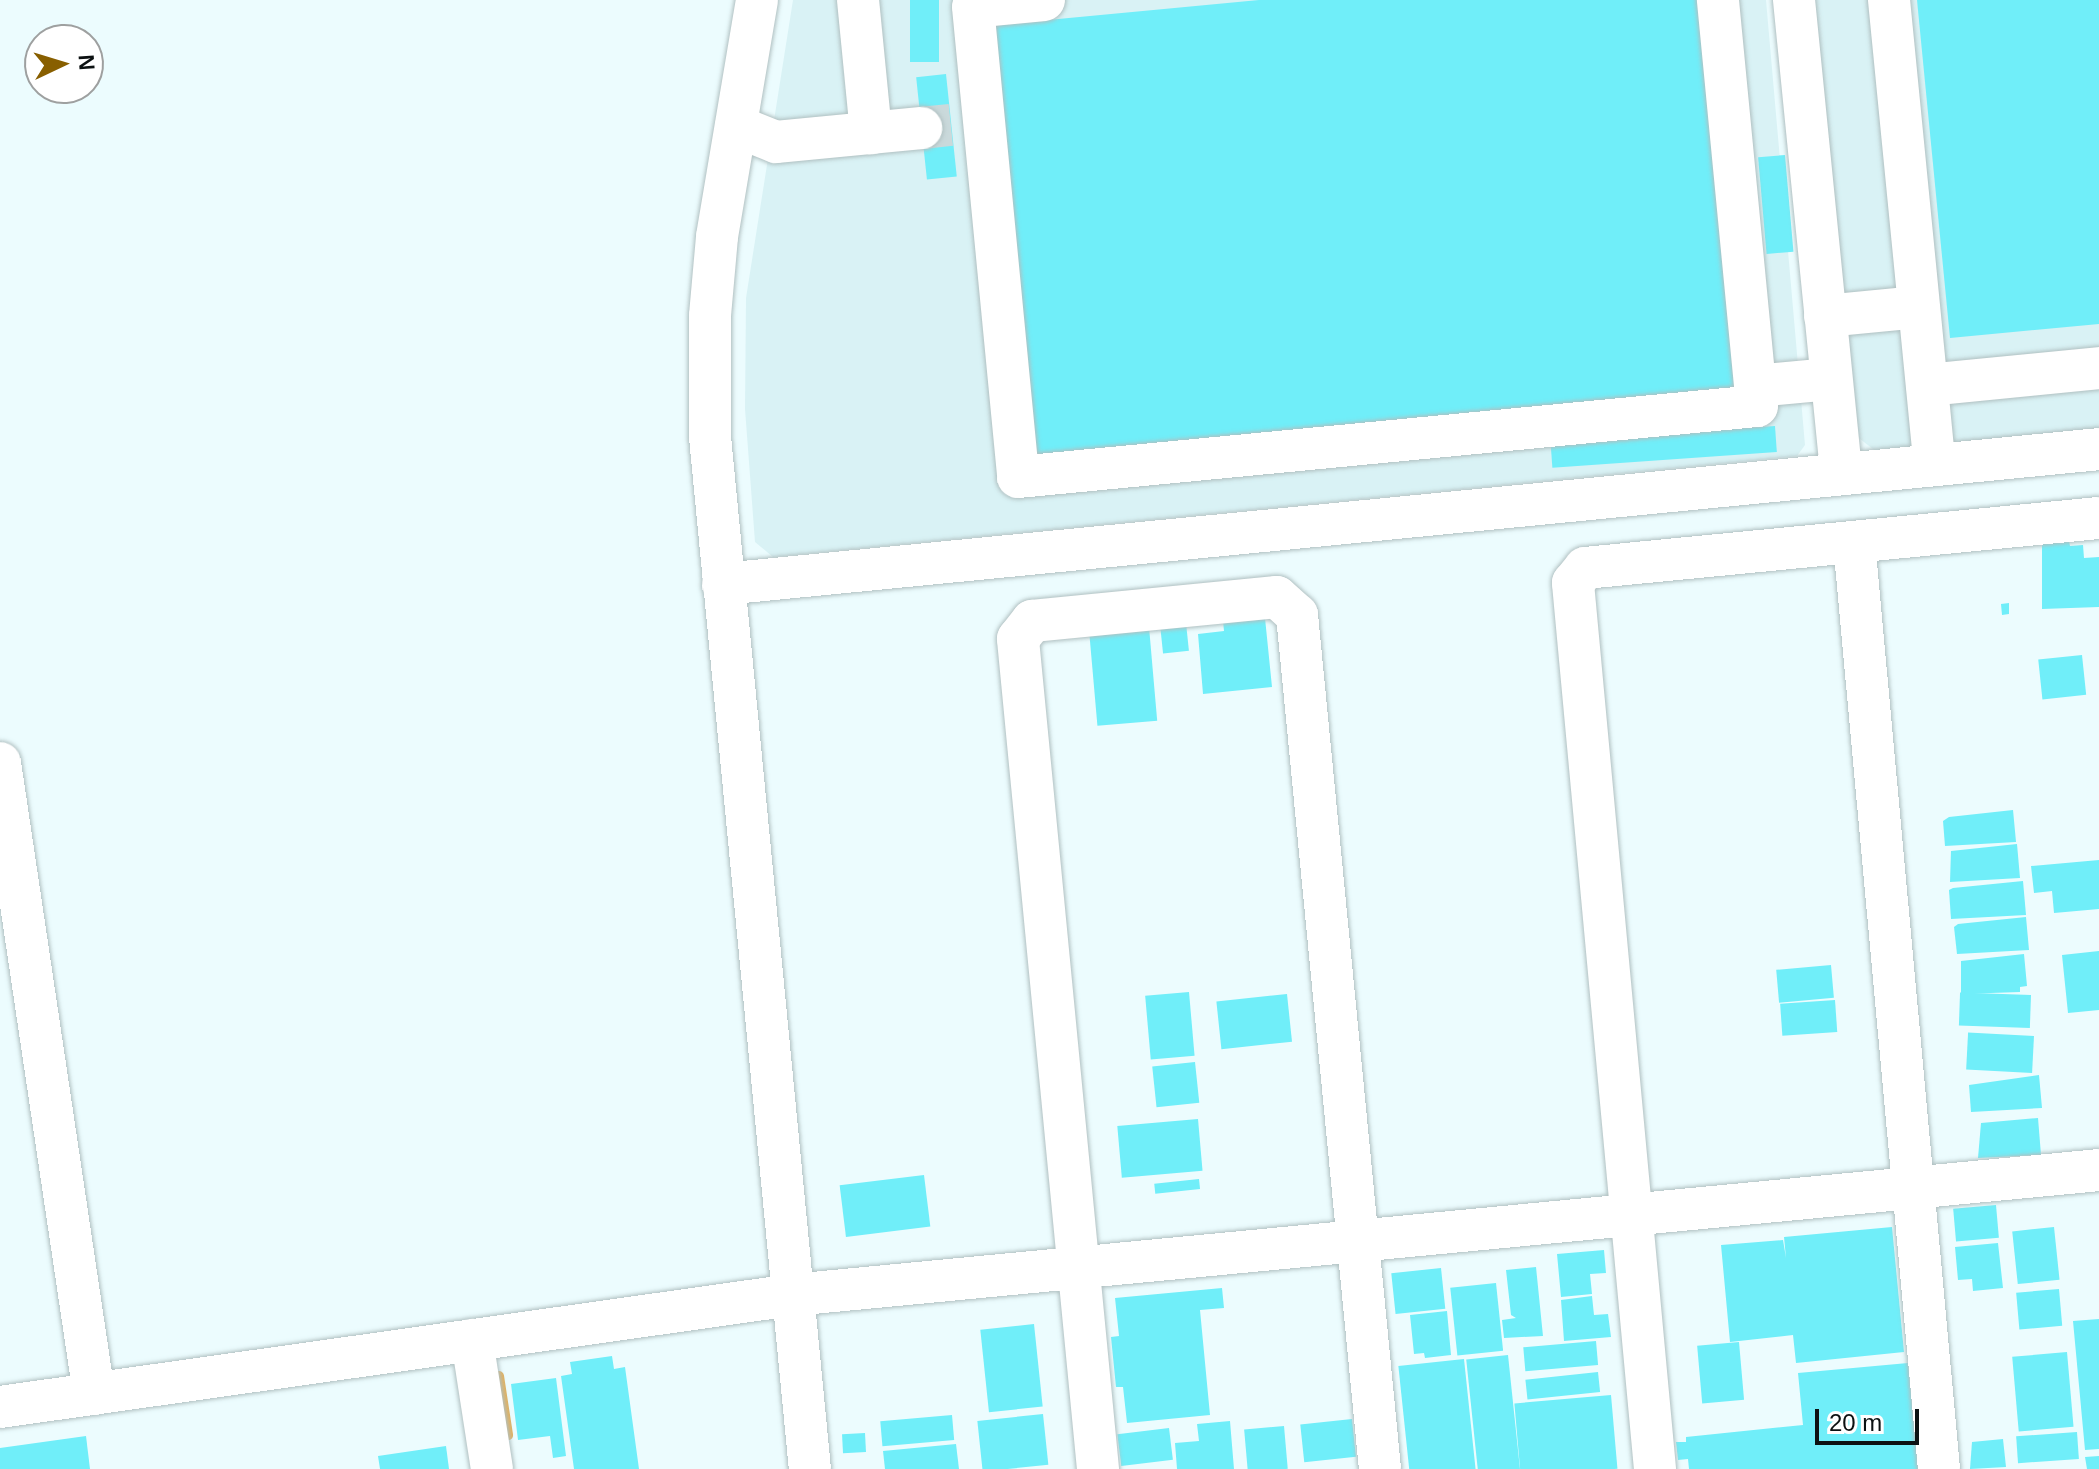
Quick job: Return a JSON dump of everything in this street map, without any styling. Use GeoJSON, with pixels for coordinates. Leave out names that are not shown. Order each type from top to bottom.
{"type":"FeatureCollection","features":[{"type":"Feature","properties":{"kind":"street"},"geometry":{"type":"LineString","coordinates":[[757,0],[717,237],[710,316],[710,437],[810,1469]]}},
{"type":"Feature","properties":{"kind":"street"},"geometry":{"type":"LineString","coordinates":[[858,0],[871,133]]}},
{"type":"Feature","properties":{"kind":"street"},"geometry":{"type":"LineString","coordinates":[[1044,0],[973,7],[952,125],[1018,477],[1757,406],[1718,0]]}},
{"type":"Feature","properties":{"kind":"street"},"geometry":{"type":"LineString","coordinates":[[1794,0],[1841,474]]}},
{"type":"Feature","properties":{"kind":"street"},"geometry":{"type":"LineString","coordinates":[[1889,0],[1935,465]]}},
{"type":"Feature","properties":{"kind":"street"},"geometry":{"type":"LineString","coordinates":[[736,126],[776,142],[952,125]]}},
{"type":"Feature","properties":{"kind":"street"},"geometry":{"type":"LineString","coordinates":[[1825,316],[1919,307]]}},
{"type":"Feature","properties":{"kind":"street"},"geometry":{"type":"LineString","coordinates":[[1927,385],[2099,368]]}},
{"type":"Feature","properties":{"kind":"street"},"geometry":{"type":"LineString","coordinates":[[1755,386],[1831,379]]}},
{"type":"Feature","properties":{"kind":"street"},"geometry":{"type":"LineString","coordinates":[[723,584],[2099,449]]}},
{"type":"Feature","properties":{"kind":"street"},"geometry":{"type":"LineString","coordinates":[[1655,1469],[1635,1214],[1573,583],[1585,568],[2099,518]]}},
{"type":"Feature","properties":{"kind":"street"},"geometry":{"type":"LineString","coordinates":[[1854,542],[1939,1469]]}},
{"type":"Feature","properties":{"kind":"street"},"geometry":{"type":"LineString","coordinates":[[1098,1469],[1018,639],[1032,621],[1277,597],[1297,615],[1380,1469]]}},
{"type":"Feature","properties":{"kind":"street"},"geometry":{"type":"LineString","coordinates":[[0,763],[94,1394]]}},
{"type":"Feature","properties":{"kind":"street"},"geometry":{"type":"LineString","coordinates":[[0,1407],[792,1295],[2099,1170]]}},
{"type":"Feature","properties":{"kind":"street"},"geometry":{"type":"LineString","coordinates":[[472,1340],[492,1469]]}},
{"type":"Feature","properties":{"kind":"shaded area"},"geometry":{"type":"Polygon","coordinates":[[[793,0],[1766,0],[1805,445],[1797,456],[773,557],[755,542],[745,409],[746,298],[793,0]]]}},
{"type":"Feature","properties":{"kind":"shaded area"},"geometry":{"type":"Polygon","coordinates":[[[1814,0],[2099,0],[2099,432],[1878,453],[1855,435],[1814,0]]]}},
{"type":"Feature","properties":{"kind":"building"},"geometry":{"type":"Polygon","coordinates":[[[910,0],[939,0],[939,62],[910,62],[910,0]]]}},
{"type":"Feature","properties":{"kind":"building"},"geometry":{"type":"Polygon","coordinates":[[[1259,0],[1698,0],[1736,397],[1035,464],[994,25],[1259,0]]]}},
{"type":"Feature","properties":{"kind":"building"},"geometry":{"type":"Polygon","coordinates":[[[1917,0],[2099,0],[2099,324],[1950,338],[1917,0]]]}},
{"type":"Feature","properties":{"kind":"building"},"geometry":{"type":"Polygon","coordinates":[[[946,74],[957,176],[927,180],[916,77],[946,74]]]}},
{"type":"Feature","properties":{"kind":"building"},"geometry":{"type":"Polygon","coordinates":[[[1785,155],[1793,252],[1767,254],[1758,157],[1785,155]]]}},
{"type":"Feature","properties":{"kind":"building"},"geometry":{"type":"Polygon","coordinates":[[[1775,426],[1777,452],[1552,468],[1551,442],[1775,426]]]}},
{"type":"Feature","properties":{"kind":"building"},"geometry":{"type":"Polygon","coordinates":[[[2069,541],[2070,546],[2083,545],[2084,558],[2099,557],[2099,607],[2042,609],[2042,544],[2069,541]]]}},
{"type":"Feature","properties":{"kind":"building"},"geometry":{"type":"Polygon","coordinates":[[[2009,603],[2009,614],[2002,615],[2001,604],[2009,603]]]}},
{"type":"Feature","properties":{"kind":"building"},"geometry":{"type":"Polygon","coordinates":[[[1265,618],[1272,687],[1203,694],[1198,634],[1224,631],[1223,621],[1265,618]]]}},
{"type":"Feature","properties":{"kind":"building"},"geometry":{"type":"Polygon","coordinates":[[[1186,623],[1189,651],[1163,654],[1160,626],[1186,623]]]}},
{"type":"Feature","properties":{"kind":"building"},"geometry":{"type":"Polygon","coordinates":[[[1149,627],[1157,721],[1097,726],[1089,632],[1149,627]]]}},
{"type":"Feature","properties":{"kind":"building"},"geometry":{"type":"Polygon","coordinates":[[[2082,655],[2086,695],[2042,699],[2038,660],[2082,655]]]}},
{"type":"Feature","properties":{"kind":"building"},"geometry":{"type":"Polygon","coordinates":[[[2013,810],[2016,842],[1945,846],[1943,821],[1949,817],[2013,810]]]}},
{"type":"Feature","properties":{"kind":"building"},"geometry":{"type":"Polygon","coordinates":[[[2017,844],[2020,878],[1950,882],[1951,851],[2017,844]]]}},
{"type":"Feature","properties":{"kind":"building"},"geometry":{"type":"Polygon","coordinates":[[[2099,860],[2099,909],[2054,913],[2052,891],[2034,893],[2031,866],[2099,860]]]}},
{"type":"Feature","properties":{"kind":"building"},"geometry":{"type":"Polygon","coordinates":[[[2023,881],[2026,915],[1951,919],[1949,890],[2023,881]]]}},
{"type":"Feature","properties":{"kind":"building"},"geometry":{"type":"Polygon","coordinates":[[[2026,917],[2029,950],[1957,954],[1954,927],[1958,924],[2026,917]]]}},
{"type":"Feature","properties":{"kind":"building"},"geometry":{"type":"Polygon","coordinates":[[[2099,951],[2099,1010],[2068,1013],[2062,955],[2099,951]]]}},
{"type":"Feature","properties":{"kind":"building"},"geometry":{"type":"Polygon","coordinates":[[[2024,954],[2027,986],[2020,987],[2020,992],[1961,994],[1961,961],[2024,954]]]}},
{"type":"Feature","properties":{"kind":"building"},"geometry":{"type":"Polygon","coordinates":[[[1831,965],[1834,998],[1779,1003],[1776,970],[1831,965]]]}},
{"type":"Feature","properties":{"kind":"building"},"geometry":{"type":"Polygon","coordinates":[[[1189,992],[1195,1056],[1151,1060],[1145,996],[1189,992]]]}},
{"type":"Feature","properties":{"kind":"building"},"geometry":{"type":"Polygon","coordinates":[[[1960,993],[2031,995],[2030,1028],[1959,1026],[1960,993]]]}},
{"type":"Feature","properties":{"kind":"building"},"geometry":{"type":"Polygon","coordinates":[[[1287,994],[1292,1042],[1221,1049],[1216,1001],[1287,994]]]}},
{"type":"Feature","properties":{"kind":"building"},"geometry":{"type":"Polygon","coordinates":[[[1835,1000],[1837,1032],[1782,1036],[1780,1004],[1835,1000]]]}},
{"type":"Feature","properties":{"kind":"building"},"geometry":{"type":"Polygon","coordinates":[[[1968,1033],[2034,1036],[2032,1073],[1966,1069],[1968,1033]]]}},
{"type":"Feature","properties":{"kind":"building"},"geometry":{"type":"Polygon","coordinates":[[[1195,1062],[1199,1103],[1157,1107],[1152,1066],[1195,1062]]]}},
{"type":"Feature","properties":{"kind":"building"},"geometry":{"type":"Polygon","coordinates":[[[2039,1075],[2042,1108],[1971,1112],[1969,1085],[2039,1075]]]}},
{"type":"Feature","properties":{"kind":"building"},"geometry":{"type":"Polygon","coordinates":[[[2038,1118],[2041,1155],[1978,1158],[1981,1123],[2038,1118]]]}},
{"type":"Feature","properties":{"kind":"building"},"geometry":{"type":"Polygon","coordinates":[[[1198,1119],[1203,1171],[1122,1178],[1117,1126],[1198,1119]]]}},
{"type":"Feature","properties":{"kind":"building"},"geometry":{"type":"Polygon","coordinates":[[[924,1175],[930,1227],[846,1237],[840,1185],[924,1175]]]}},
{"type":"Feature","properties":{"kind":"building"},"geometry":{"type":"Polygon","coordinates":[[[1199,1179],[1200,1189],[1155,1194],[1154,1184],[1199,1179]]]}},
{"type":"Feature","properties":{"kind":"building"},"geometry":{"type":"Polygon","coordinates":[[[1996,1205],[1999,1238],[1956,1242],[1953,1209],[1996,1205]]]}},
{"type":"Feature","properties":{"kind":"building"},"geometry":{"type":"Polygon","coordinates":[[[1892,1227],[1904,1352],[1796,1363],[1793,1335],[1730,1342],[1721,1245],[1783,1240],[1786,1258],[1784,1237],[1892,1227]]]}},
{"type":"Feature","properties":{"kind":"building"},"geometry":{"type":"Polygon","coordinates":[[[2054,1227],[2060,1280],[2018,1284],[2012,1231],[2054,1227]]]}},
{"type":"Feature","properties":{"kind":"building"},"geometry":{"type":"Polygon","coordinates":[[[1998,1243],[2003,1288],[1973,1291],[1972,1279],[1958,1280],[1955,1247],[1998,1243]]]}},
{"type":"Feature","properties":{"kind":"building"},"geometry":{"type":"Polygon","coordinates":[[[1604,1250],[1606,1273],[1590,1274],[1592,1294],[1561,1297],[1557,1254],[1604,1250]]]}},
{"type":"Feature","properties":{"kind":"building"},"geometry":{"type":"Polygon","coordinates":[[[1536,1267],[1543,1336],[1504,1338],[1502,1320],[1516,1318],[1511,1315],[1506,1270],[1536,1267]]]}},
{"type":"Feature","properties":{"kind":"building"},"geometry":{"type":"Polygon","coordinates":[[[1441,1268],[1445,1309],[1396,1314],[1391,1273],[1441,1268]]]}},
{"type":"Feature","properties":{"kind":"building"},"geometry":{"type":"Polygon","coordinates":[[[1496,1283],[1503,1351],[1457,1355],[1450,1288],[1496,1283]]]}},
{"type":"Feature","properties":{"kind":"building"},"geometry":{"type":"Polygon","coordinates":[[[1222,1288],[1224,1308],[1200,1310],[1210,1415],[1127,1423],[1123,1387],[1116,1387],[1111,1337],[1119,1336],[1115,1298],[1222,1288]]]}},
{"type":"Feature","properties":{"kind":"building"},"geometry":{"type":"Polygon","coordinates":[[[2059,1289],[2062,1326],[2019,1330],[2016,1293],[2059,1289]]]}},
{"type":"Feature","properties":{"kind":"building"},"geometry":{"type":"Polygon","coordinates":[[[1592,1296],[1594,1315],[1608,1314],[1611,1337],[1564,1341],[1561,1300],[1592,1296]]]}},
{"type":"Feature","properties":{"kind":"building"},"geometry":{"type":"Polygon","coordinates":[[[1447,1311],[1451,1355],[1425,1358],[1424,1353],[1414,1354],[1410,1315],[1447,1311]]]}},
{"type":"Feature","properties":{"kind":"building"},"geometry":{"type":"Polygon","coordinates":[[[2099,1319],[2099,1449],[2085,1450],[2073,1321],[2099,1319]]]}},
{"type":"Feature","properties":{"kind":"building"},"geometry":{"type":"Polygon","coordinates":[[[1034,1324],[1043,1407],[989,1412],[980,1330],[1034,1324]]]}},
{"type":"Feature","properties":{"kind":"building"},"geometry":{"type":"Polygon","coordinates":[[[1596,1341],[1598,1365],[1525,1371],[1523,1347],[1596,1341]]]}},
{"type":"Feature","properties":{"kind":"building"},"geometry":{"type":"Polygon","coordinates":[[[1739,1342],[1744,1400],[1702,1403],[1697,1346],[1739,1342]]]}},
{"type":"Feature","properties":{"kind":"building"},"geometry":{"type":"Polygon","coordinates":[[[2067,1352],[2074,1427],[2019,1432],[2012,1357],[2067,1352]]]}},
{"type":"Feature","properties":{"kind":"building"},"geometry":{"type":"Polygon","coordinates":[[[1508,1355],[1520,1469],[1478,1469],[1466,1359],[1508,1355]]]}},
{"type":"Feature","properties":{"kind":"building"},"geometry":{"type":"Polygon","coordinates":[[[612,1356],[614,1369],[625,1367],[639,1469],[574,1469],[561,1376],[572,1374],[570,1362],[612,1356]]]}},
{"type":"Feature","properties":{"kind":"building"},"geometry":{"type":"Polygon","coordinates":[[[1464,1359],[1476,1469],[1409,1469],[1398,1366],[1464,1359]]]}},
{"type":"Feature","properties":{"kind":"building"},"geometry":{"type":"Polygon","coordinates":[[[1908,1363],[1918,1469],[1689,1469],[1688,1459],[1678,1460],[1676,1442],[1686,1442],[1686,1437],[1803,1425],[1798,1373],[1908,1363]]]}},
{"type":"Feature","properties":{"kind":"building"},"geometry":{"type":"Polygon","coordinates":[[[1598,1372],[1600,1392],[1527,1400],[1525,1380],[1598,1372]]]}},
{"type":"Feature","properties":{"kind":"building"},"geometry":{"type":"Polygon","coordinates":[[[556,1378],[566,1456],[553,1458],[550,1436],[518,1440],[511,1384],[556,1378]]]}},
{"type":"Feature","properties":{"kind":"building"},"geometry":{"type":"Polygon","coordinates":[[[1611,1395],[1617,1469],[1520,1469],[1514,1403],[1611,1395]]]}},
{"type":"Feature","properties":{"kind":"building"},"geometry":{"type":"Polygon","coordinates":[[[1043,1414],[1048,1465],[982,1469],[977,1421],[1043,1414]]]}},
{"type":"Feature","properties":{"kind":"building"},"geometry":{"type":"Polygon","coordinates":[[[952,1415],[954,1440],[882,1446],[880,1421],[952,1415]]]}},
{"type":"Feature","properties":{"kind":"building"},"geometry":{"type":"Polygon","coordinates":[[[1352,1419],[1356,1457],[1304,1462],[1300,1424],[1352,1419]]]}},
{"type":"Feature","properties":{"kind":"building"},"geometry":{"type":"Polygon","coordinates":[[[1230,1421],[1234,1469],[1177,1469],[1175,1443],[1199,1441],[1197,1424],[1230,1421]]]}},
{"type":"Feature","properties":{"kind":"building"},"geometry":{"type":"Polygon","coordinates":[[[1284,1426],[1288,1469],[1248,1469],[1244,1429],[1284,1426]]]}},
{"type":"Feature","properties":{"kind":"building"},"geometry":{"type":"Polygon","coordinates":[[[1169,1428],[1173,1460],[1121,1466],[1117,1434],[1169,1428]]]}},
{"type":"Feature","properties":{"kind":"building"},"geometry":{"type":"Polygon","coordinates":[[[2077,1432],[2079,1459],[2018,1463],[2016,1436],[2077,1432]]]}},
{"type":"Feature","properties":{"kind":"building"},"geometry":{"type":"Polygon","coordinates":[[[865,1433],[866,1452],[843,1453],[842,1434],[865,1433]]]}},
{"type":"Feature","properties":{"kind":"building"},"geometry":{"type":"Polygon","coordinates":[[[86,1436],[90,1469],[0,1469],[0,1448],[86,1436]]]}},
{"type":"Feature","properties":{"kind":"building"},"geometry":{"type":"Polygon","coordinates":[[[2003,1439],[2006,1467],[1970,1469],[1972,1442],[2003,1439]]]}},
{"type":"Feature","properties":{"kind":"building"},"geometry":{"type":"Polygon","coordinates":[[[956,1444],[959,1469],[885,1469],[883,1451],[956,1444]]]}},
{"type":"Feature","properties":{"kind":"building"},"geometry":{"type":"Polygon","coordinates":[[[446,1446],[449,1469],[380,1469],[378,1456],[446,1446]]]}},
{"type":"Feature","properties":{"kind":"building"},"geometry":{"type":"Polygon","coordinates":[[[2099,1456],[2099,1469],[2087,1469],[2085,1457],[2099,1456]]]}},
{"type":"Feature","properties":{"kind":"waterway"},"geometry":{"type":"LineString","coordinates":[[499,1376],[508,1435]]}},
{"type":"Feature","properties":{"kind":"tunnel"},"geometry":{"type":"LineString","coordinates":[[921,128],[951,125]]}}]}
